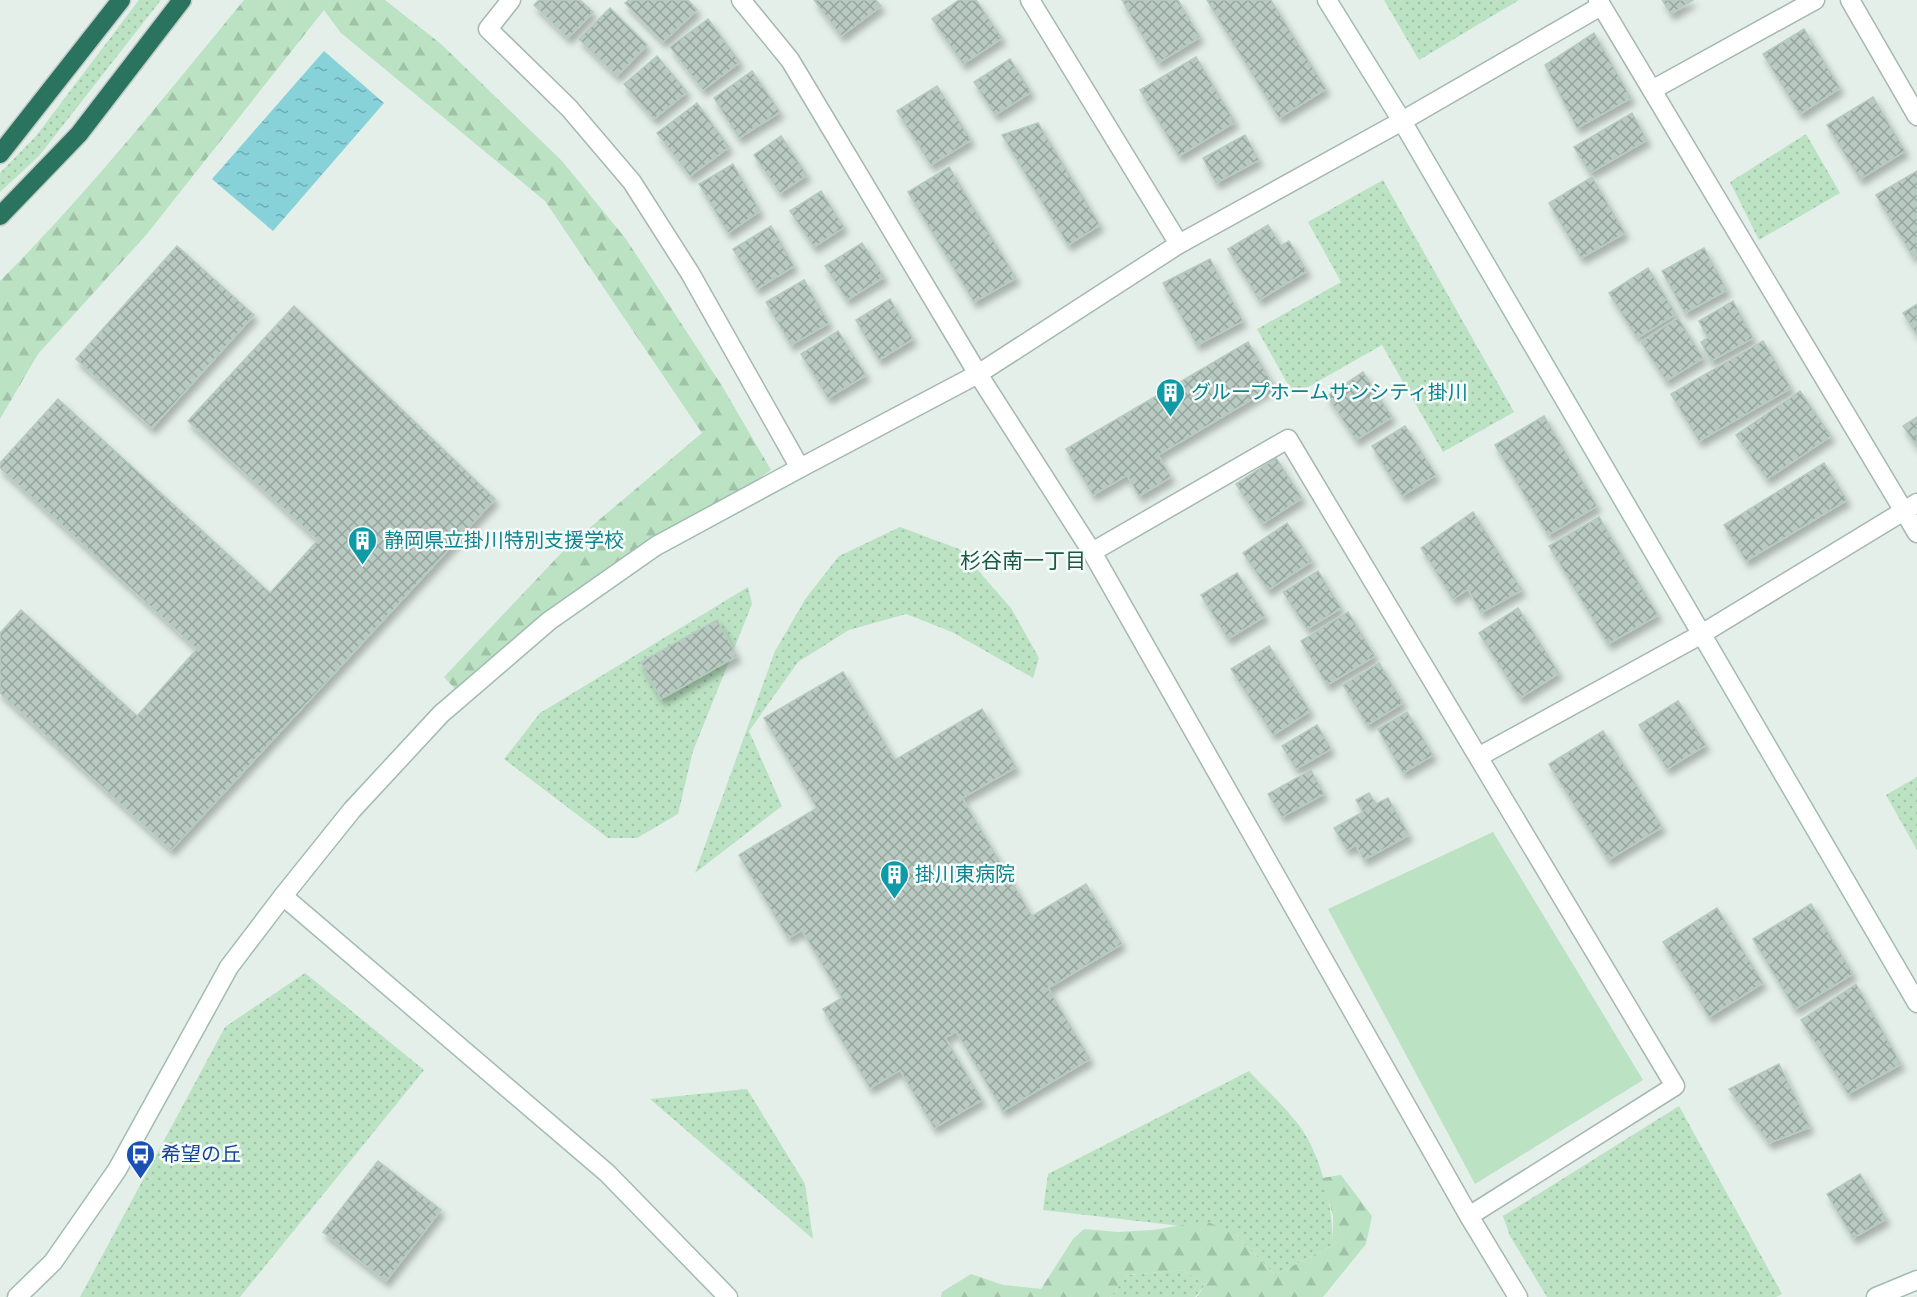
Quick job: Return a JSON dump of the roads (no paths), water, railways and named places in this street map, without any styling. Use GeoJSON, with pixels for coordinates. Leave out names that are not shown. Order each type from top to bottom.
{"type":"FeatureCollection","features":[{"type":"Feature","properties":{"kind":"highway"},"geometry":{"type":"LineString","coordinates":[[0,154],[121,0]]}},
{"type":"Feature","properties":{"kind":"highway"},"geometry":{"type":"LineString","coordinates":[[0,216],[79,134],[182,0]]}},
{"type":"Feature","properties":{"kind":"highway"},"geometry":{"type":"LineString","coordinates":[[0,143],[33,113]]}},
{"type":"Feature","properties":{"kind":"street"},"geometry":{"type":"LineString","coordinates":[[511,0],[489,29],[569,108],[632,182],[690,273],[800,468]]}},
{"type":"Feature","properties":{"kind":"street"},"geometry":{"type":"LineString","coordinates":[[741,0],[790,60],[978,374],[1092,552],[1469,1216],[1518,1297]]}},
{"type":"Feature","properties":{"kind":"street"},"geometry":{"type":"LineString","coordinates":[[1030,0],[1179,244]]}},
{"type":"Feature","properties":{"kind":"street"},"geometry":{"type":"LineString","coordinates":[[1327,0],[1402,121],[1700,635],[1917,1003]]}},
{"type":"Feature","properties":{"kind":"street"},"geometry":{"type":"LineString","coordinates":[[1652,90],[1815,0]]}},
{"type":"Feature","properties":{"kind":"street"},"geometry":{"type":"LineString","coordinates":[[1850,0],[1917,116]]}},
{"type":"Feature","properties":{"kind":"street"},"geometry":{"type":"LineString","coordinates":[[17,1297],[53,1262],[117,1170],[230,967],[283,896],[352,810],[441,714],[549,621],[656,546],[978,374],[1179,244],[1402,121],[1600,3],[1911,507],[1917,533]]}},
{"type":"Feature","properties":{"kind":"street"},"geometry":{"type":"LineString","coordinates":[[1092,552],[1288,439],[1480,756],[1675,1086],[1469,1216]]}},
{"type":"Feature","properties":{"kind":"street"},"geometry":{"type":"LineString","coordinates":[[1480,756],[1700,635],[1911,507]]}},
{"type":"Feature","properties":{"kind":"street"},"geometry":{"type":"LineString","coordinates":[[283,896],[607,1173],[728,1297]]}},
{"type":"Feature","properties":{"kind":"street"},"geometry":{"type":"LineString","coordinates":[[1876,1297],[1917,1280]]}},
{"type":"Feature","properties":{"kind":"water"},"geometry":{"type":"Polygon","coordinates":[[[324,51],[384,103],[273,231],[212,179],[324,51]]]}},
{"type":"Feature","properties":{"kind":"place","name":"グループホームサンシティ掛川"},"geometry":{"type":"Point","coordinates":[1170,418]}},
{"type":"Feature","properties":{"kind":"place","name":"静岡県立掛川特別支援学校"},"geometry":{"type":"Point","coordinates":[363,566]}},
{"type":"Feature","properties":{"kind":"place","name":"掛川東病院"},"geometry":{"type":"Point","coordinates":[894,900]}},
{"type":"Feature","properties":{"kind":"place","name":"希望の丘"},"geometry":{"type":"Point","coordinates":[140,1180]}},
{"type":"Feature","properties":{"kind":"district","name":"杉谷南一丁目"},"geometry":{"type":"Point","coordinates":[1023,561]}}]}
